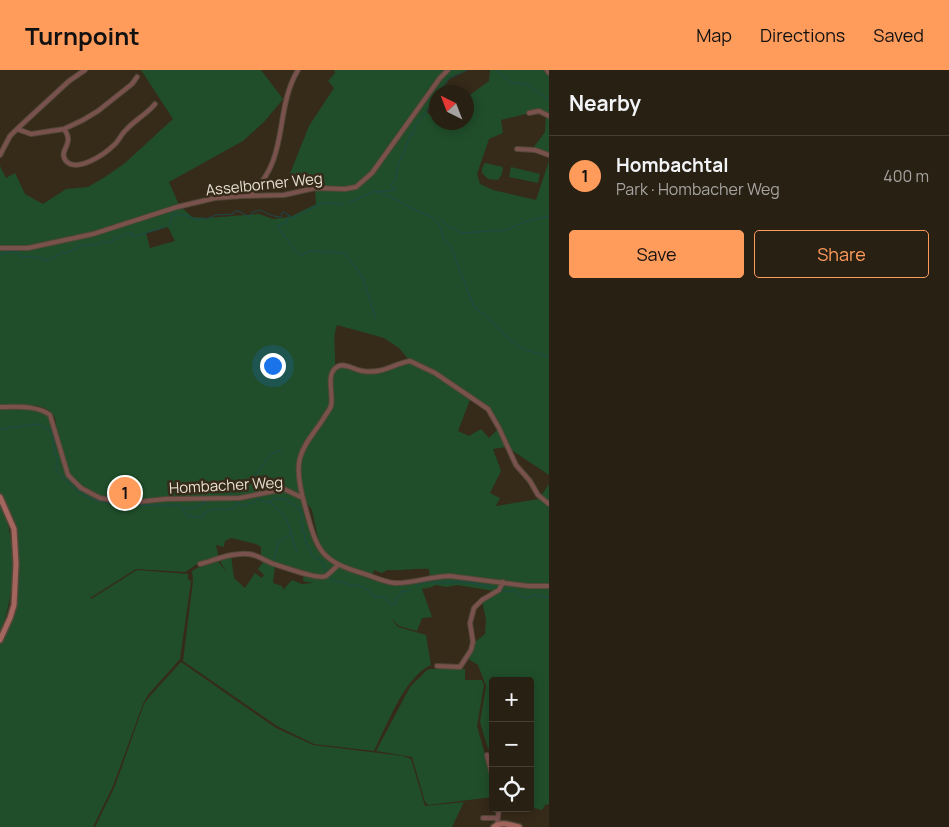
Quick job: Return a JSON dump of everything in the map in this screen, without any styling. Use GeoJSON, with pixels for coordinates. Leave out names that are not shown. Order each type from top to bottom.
{"type":"FeatureCollection","features":[{"type":"Feature","properties":{"kind":"main road"},"geometry":{"type":"LineString","coordinates":[[0,497],[14,529],[16,564],[14,605],[0,640]]}},
{"type":"Feature","properties":{"kind":"main road"},"geometry":{"type":"LineString","coordinates":[[496,826],[504,824],[518,827]]}},
{"type":"Feature","properties":{"kind":"street"},"geometry":{"type":"LineString","coordinates":[[0,155],[10,136],[17,129],[68,81],[85,70]]}},
{"type":"Feature","properties":{"kind":"street"},"geometry":{"type":"LineString","coordinates":[[249,196],[259,187],[271,168],[288,93],[298,70]]}},
{"type":"Feature","properties":{"kind":"street","name":"Asselborner Weg"},"geometry":{"type":"LineString","coordinates":[[0,248],[28,248],[93,234],[177,207],[215,198],[284,196],[315,188],[345,189],[356,187],[372,173],[440,78],[448,70]]}},
{"type":"Feature","properties":{"kind":"street"},"geometry":{"type":"LineString","coordinates":[[546,70],[549,73]]}},
{"type":"Feature","properties":{"kind":"street"},"geometry":{"type":"LineString","coordinates":[[17,129],[31,134],[64,129],[98,111],[132,84],[137,77]]}},
{"type":"Feature","properties":{"kind":"street"},"geometry":{"type":"LineString","coordinates":[[64,129],[69,135],[69,143],[64,150],[65,159],[68,163],[78,166],[94,159],[114,145],[126,130],[155,104]]}},
{"type":"Feature","properties":{"kind":"street"},"geometry":{"type":"LineString","coordinates":[[529,113],[539,111],[549,116]]}},
{"type":"Feature","properties":{"kind":"street"},"geometry":{"type":"LineString","coordinates":[[517,149],[535,150],[549,155]]}},
{"type":"Feature","properties":{"kind":"street"},"geometry":{"type":"LineString","coordinates":[[303,498],[299,470],[300,458],[306,442],[331,406],[332,373],[335,368],[344,365],[360,371],[377,372],[410,361],[435,373],[488,409],[516,465],[530,481],[538,495],[549,504]]}},
{"type":"Feature","properties":{"kind":"street","name":"Hombacher Weg"},"geometry":{"type":"LineString","coordinates":[[0,407],[27,408],[42,411],[50,416],[68,475],[81,488],[100,498],[137,502],[166,499],[240,498],[284,489],[303,498],[317,545],[324,554],[338,565],[393,583],[438,576],[528,586],[549,586]]}},
{"type":"Feature","properties":{"kind":"street"},"geometry":{"type":"LineString","coordinates":[[200,564],[241,554],[251,554],[274,564],[320,577],[325,576],[338,565]]}},
{"type":"Feature","properties":{"kind":"street"},"geometry":{"type":"LineString","coordinates":[[437,666],[460,667],[471,650],[473,642],[470,623],[474,608],[482,600],[499,590],[502,582]]}},
{"type":"Feature","properties":{"kind":"street"},"geometry":{"type":"LineString","coordinates":[[487,755],[490,767]]}},
{"type":"Feature","properties":{"kind":"street"},"geometry":{"type":"LineString","coordinates":[[496,826],[499,812]]}},
{"type":"Feature","properties":{"kind":"street"},"geometry":{"type":"LineString","coordinates":[[483,818],[498,818]]}},
{"type":"Feature","properties":{"kind":"green space"},"geometry":{"type":"Polygon","coordinates":[[[141,70],[261,70],[283,99],[264,122],[243,141],[169,182],[179,205],[192,217],[207,218],[259,214],[273,219],[290,217],[316,204],[315,188],[349,189],[363,182],[386,156],[429,96],[429,107],[426,111],[429,114],[429,130],[474,130],[474,92],[489,81],[490,70],[545,70],[549,75],[549,115],[539,108],[526,112],[526,114],[501,120],[503,133],[489,139],[477,174],[480,184],[493,190],[536,200],[549,161],[549,475],[507,447],[500,428],[489,409],[435,372],[409,360],[399,348],[384,338],[337,325],[334,341],[335,368],[345,366],[374,372],[409,361],[435,373],[471,397],[458,431],[469,436],[481,429],[489,438],[499,428],[506,447],[493,449],[501,471],[490,493],[500,498],[496,506],[539,499],[549,484],[549,585],[528,585],[549,587],[549,804],[545,805],[542,810],[534,808],[534,677],[489,677],[488,749],[480,722],[486,686],[478,665],[467,658],[475,642],[485,634],[486,620],[482,601],[494,591],[457,585],[447,587],[435,585],[422,589],[432,617],[422,618],[417,631],[399,626],[390,617],[398,627],[426,635],[431,665],[413,680],[397,703],[374,751],[314,744],[277,726],[183,661],[193,581],[192,571],[211,560],[200,562],[185,572],[136,569],[90,598],[137,570],[188,574],[188,579],[191,581],[180,659],[148,695],[143,704],[113,786],[93,827],[0,827],[0,644],[12,621],[17,604],[18,534],[9,509],[3,510],[11,538],[12,571],[9,604],[0,632],[0,408],[26,409],[45,413],[51,419],[54,432],[57,430],[55,418],[46,409],[39,406],[0,406],[0,166],[6,178],[15,173],[25,194],[43,204],[66,189],[88,187],[125,163],[173,119],[141,70]],[[168,227],[146,233],[150,248],[175,241],[168,227]],[[332,373],[330,406],[306,442],[299,457],[298,471],[302,497],[285,488],[250,495],[250,498],[280,491],[291,492],[298,496],[303,503],[312,538],[319,551],[334,564],[366,578],[393,585],[432,578],[451,577],[500,583],[503,585],[505,581],[438,575],[430,576],[429,569],[387,570],[382,573],[374,570],[372,576],[348,568],[333,560],[320,547],[312,510],[304,499],[300,470],[301,458],[307,443],[332,406],[332,373]],[[231,538],[225,541],[224,547],[216,545],[219,559],[217,560],[227,573],[220,559],[231,556],[234,578],[245,588],[255,573],[262,578],[264,575],[258,569],[264,561],[275,565],[273,583],[282,586],[283,590],[292,580],[302,584],[313,583],[303,581],[304,574],[291,567],[272,563],[261,558],[261,547],[256,544],[231,538]]]}},
{"type":"Feature","properties":{"kind":"green space"},"geometry":{"type":"Polygon","coordinates":[[[334,70],[446,70],[435,85],[429,85],[429,94],[372,173],[356,186],[345,189],[306,189],[305,179],[289,176],[309,126],[334,88],[328,81],[335,73],[334,70]]]}},
{"type":"Feature","properties":{"kind":"green space"},"geometry":{"type":"Polygon","coordinates":[[[450,70],[466,70],[449,78],[444,85],[437,85],[450,70]]]}},
{"type":"Feature","properties":{"kind":"green space"},"geometry":{"type":"Polygon","coordinates":[[[546,115],[549,116],[549,155],[533,148],[545,132],[546,115]]]}},
{"type":"Feature","properties":{"kind":"green space"},"geometry":{"type":"Polygon","coordinates":[[[485,163],[503,167],[502,174],[498,180],[488,179],[482,173],[485,163]]]}},
{"type":"Feature","properties":{"kind":"green space"},"geometry":{"type":"Polygon","coordinates":[[[511,167],[540,174],[538,183],[509,177],[511,167]]]}},
{"type":"Feature","properties":{"kind":"green space"},"geometry":{"type":"Polygon","coordinates":[[[181,662],[276,728],[313,745],[403,756],[411,759],[425,806],[464,802],[452,827],[95,827],[115,786],[144,704],[181,662]]]}},
{"type":"Feature","properties":{"kind":"green space"},"geometry":{"type":"Polygon","coordinates":[[[465,669],[465,680],[482,680],[484,685],[477,726],[489,769],[489,797],[428,805],[425,802],[412,757],[376,751],[410,687],[427,670],[465,669]]]}},
{"type":"Feature","properties":{"kind":"waterway"},"geometry":{"type":"LineString","coordinates":[[444,85],[449,79],[467,70]]}},
{"type":"Feature","properties":{"kind":"waterway"},"geometry":{"type":"LineString","coordinates":[[496,70],[512,83],[526,84],[549,100]]}},
{"type":"Feature","properties":{"kind":"waterway"},"geometry":{"type":"LineString","coordinates":[[349,203],[372,192],[396,190],[391,185],[396,178],[397,169],[410,135],[412,135],[416,124],[429,109]]}},
{"type":"Feature","properties":{"kind":"waterway"},"geometry":{"type":"LineString","coordinates":[[377,192],[385,195]]}},
{"type":"Feature","properties":{"kind":"waterway"},"geometry":{"type":"LineString","coordinates":[[387,195],[431,216],[437,222],[443,238],[450,245],[474,307],[515,344],[528,351],[549,356]]}},
{"type":"Feature","properties":{"kind":"waterway"},"geometry":{"type":"LineString","coordinates":[[169,225],[173,214],[180,214],[198,220],[216,215],[233,214],[235,211],[239,211],[249,217],[253,212],[260,210],[278,217],[281,217],[284,212],[293,218],[321,203],[343,204]]}},
{"type":"Feature","properties":{"kind":"waterway"},"geometry":{"type":"LineString","coordinates":[[289,215],[287,222],[277,226],[294,249],[302,256],[312,251],[342,253],[346,255],[362,276],[376,319]]}},
{"type":"Feature","properties":{"kind":"waterway"},"geometry":{"type":"LineString","coordinates":[[441,220],[450,228],[461,233],[506,230],[524,222],[549,216]]}},
{"type":"Feature","properties":{"kind":"waterway"},"geometry":{"type":"LineString","coordinates":[[0,255],[10,251],[20,254],[22,258],[28,256],[43,258],[44,261],[62,252],[65,253],[78,248],[78,246],[94,245],[104,241],[107,243],[113,241],[115,237],[119,239],[124,234],[132,233],[134,237],[165,227]]}},
{"type":"Feature","properties":{"kind":"waterway"},"geometry":{"type":"LineString","coordinates":[[0,429],[38,424],[49,430],[53,435],[58,465],[56,469],[77,490],[87,497],[102,502],[135,505],[179,505],[187,516],[203,518],[202,515],[209,511],[234,508],[238,503],[243,506],[256,501],[258,498],[262,501],[270,502],[274,498],[285,499],[299,508],[303,518],[300,522],[304,525],[301,529],[305,535],[304,539],[312,554],[320,559],[327,572]]}},
{"type":"Feature","properties":{"kind":"waterway"},"geometry":{"type":"LineString","coordinates":[[227,497],[255,477],[271,454],[281,450]]}},
{"type":"Feature","properties":{"kind":"waterway"},"geometry":{"type":"LineString","coordinates":[[183,509],[193,508],[210,500]]}},
{"type":"Feature","properties":{"kind":"waterway"},"geometry":{"type":"LineString","coordinates":[[270,502],[285,517],[297,552]]}},
{"type":"Feature","properties":{"kind":"waterway"},"geometry":{"type":"LineString","coordinates":[[274,560],[278,543],[289,535]]}},
{"type":"Feature","properties":{"kind":"waterway"},"geometry":{"type":"LineString","coordinates":[[328,576],[335,581],[344,582],[350,586],[356,584],[374,596],[384,597],[391,605],[394,605],[402,591],[407,592],[410,590]]}},
{"type":"Feature","properties":{"kind":"waterway"},"geometry":{"type":"LineString","coordinates":[[417,586],[427,582],[458,582],[493,587]]}},
{"type":"Feature","properties":{"kind":"waterway"},"geometry":{"type":"LineString","coordinates":[[501,590],[510,592],[514,590],[523,597],[528,598],[533,595],[549,598]]}},
{"type":"Feature","properties":{"kind":"place","name":"Hombachtal"},"geometry":{"type":"Point","coordinates":[125,493]}}]}
